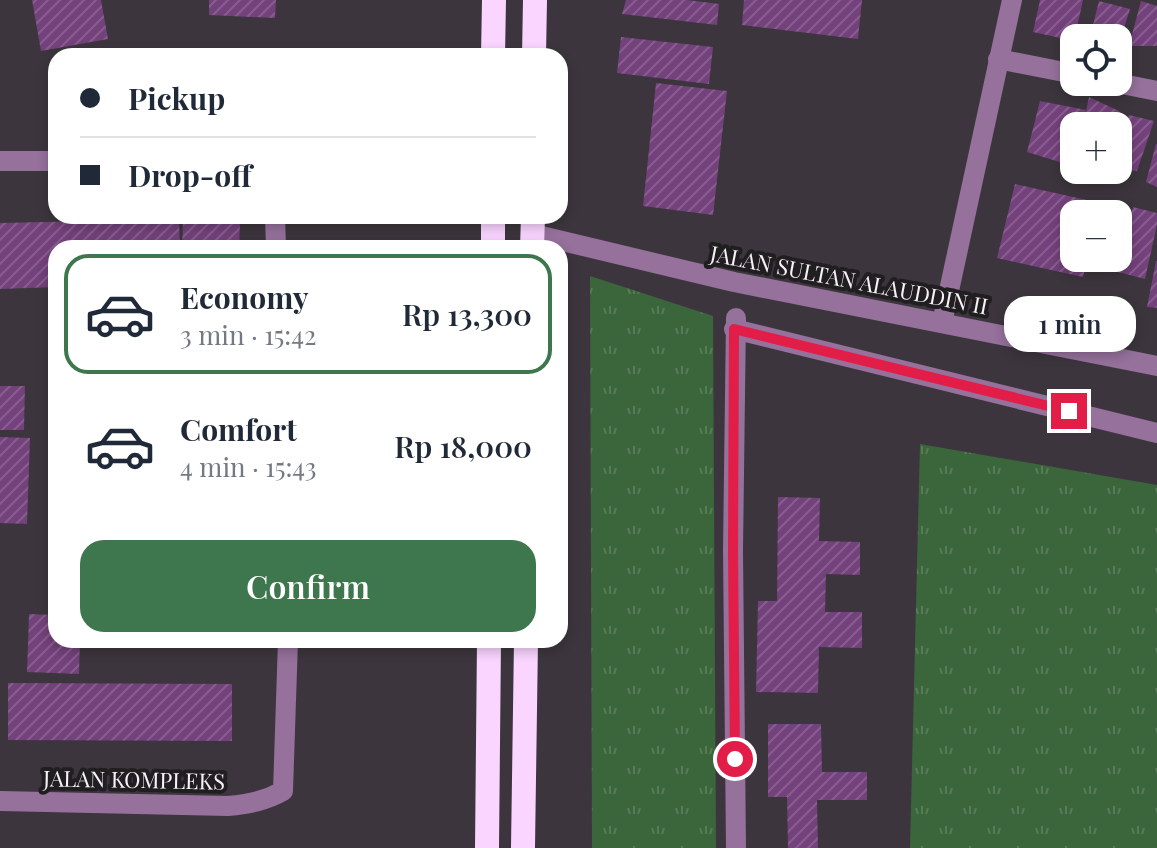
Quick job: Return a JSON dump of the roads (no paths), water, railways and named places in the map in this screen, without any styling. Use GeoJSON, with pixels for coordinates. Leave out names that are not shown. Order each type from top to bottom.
{"type":"FeatureCollection","features":[{"type":"Feature","properties":{"kind":"highway"},"geometry":{"type":"LineString","coordinates":[[493,48],[494,0]]}},
{"type":"Feature","properties":{"kind":"highway"},"geometry":{"type":"LineString","coordinates":[[534,48],[535,0]]}},
{"type":"Feature","properties":{"kind":"highway"},"geometry":{"type":"LineString","coordinates":[[487,848],[489,648]]}},
{"type":"Feature","properties":{"kind":"highway"},"geometry":{"type":"LineString","coordinates":[[523,848],[526,648]]}},
{"type":"Feature","properties":{"kind":"street"},"geometry":{"type":"LineString","coordinates":[[942,323],[1012,0]]}},
{"type":"Feature","properties":{"kind":"street"},"geometry":{"type":"LineString","coordinates":[[998,59],[1060,71]]}},
{"type":"Feature","properties":{"kind":"street"},"geometry":{"type":"LineString","coordinates":[[1132,86],[1157,91]]}},
{"type":"Feature","properties":{"kind":"street"},"geometry":{"type":"LineString","coordinates":[[0,161],[48,161]]}},
{"type":"Feature","properties":{"kind":"street","name":"JALAN SULTAN ALAUDDIN II"},"geometry":{"type":"LineString","coordinates":[[533,233],[562,240]]}},
{"type":"Feature","properties":{"kind":"street","name":"JALAN SULTAN ALAUDDIN II"},"geometry":{"type":"LineString","coordinates":[[568,242],[734,282],[1157,366]]}},
{"type":"Feature","properties":{"kind":"street"},"geometry":{"type":"LineString","coordinates":[[736,848],[733,551],[735,324],[1157,433]]}},
{"type":"Feature","properties":{"kind":"street","name":"JALAN KOMPLEKS"},"geometry":{"type":"LineString","coordinates":[[0,801],[228,806],[267,800],[283,791],[288,648]]}}]}
